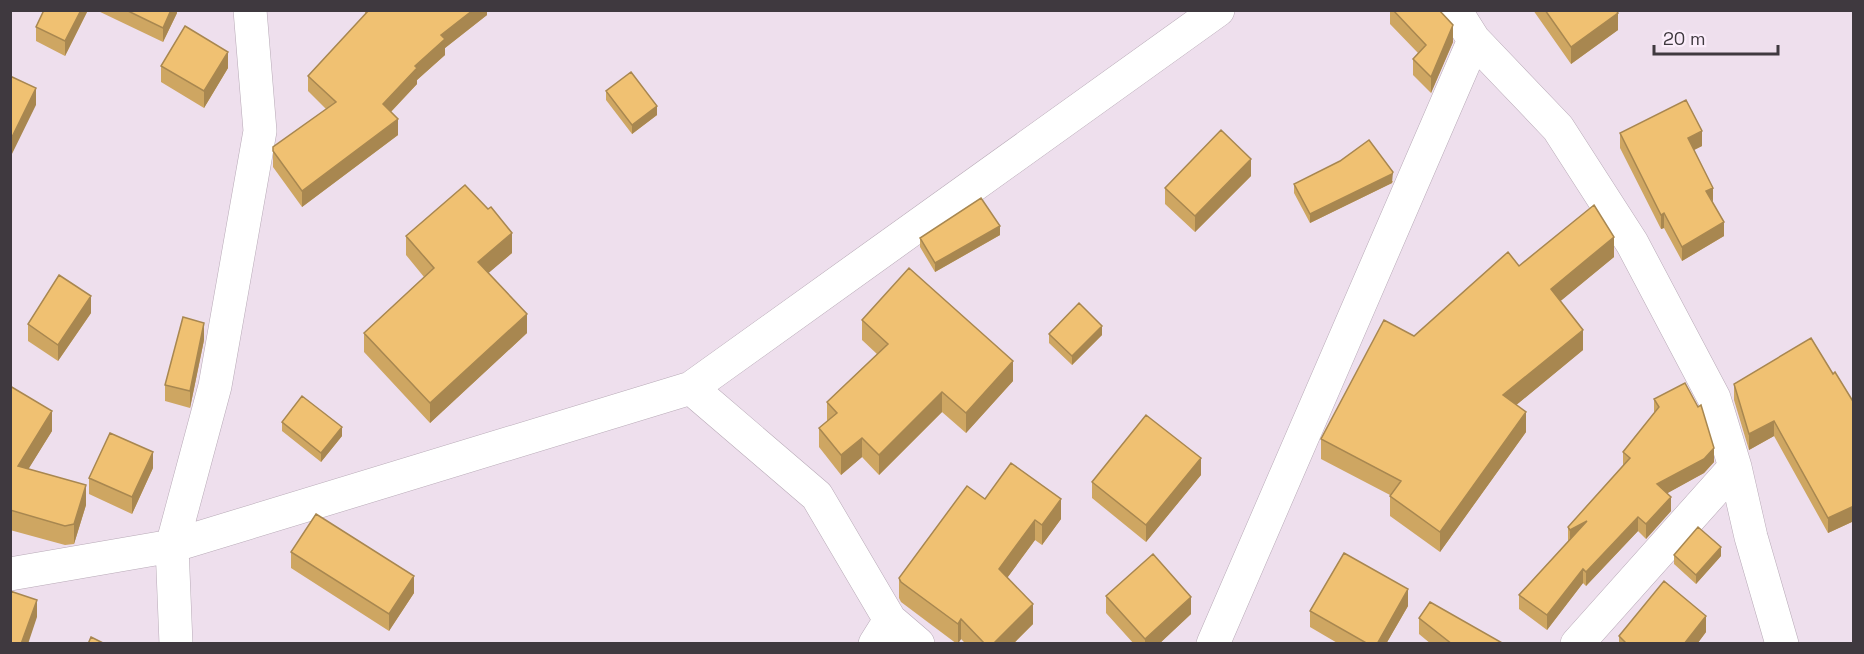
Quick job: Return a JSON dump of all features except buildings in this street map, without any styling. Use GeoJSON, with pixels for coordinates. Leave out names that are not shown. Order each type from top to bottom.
{"type":"FeatureCollection","features":[{"type":"Feature","properties":{"kind":"street"},"geometry":{"type":"LineString","coordinates":[[176,644],[172,546],[215,386],[260,131],[250,10]]}},
{"type":"Feature","properties":{"kind":"street"},"geometry":{"type":"LineString","coordinates":[[10,574],[172,546],[691,388],[1218,10]]}},
{"type":"Feature","properties":{"kind":"street"},"geometry":{"type":"LineString","coordinates":[[1455,10],[1474,40],[1558,128],[1632,243],[1714,398],[1735,467],[1750,537],[1782,644]]}},
{"type":"Feature","properties":{"kind":"street"},"geometry":{"type":"LineString","coordinates":[[1213,644],[1474,40]]}},
{"type":"Feature","properties":{"kind":"street"},"geometry":{"type":"LineString","coordinates":[[691,388],[817,496],[882,632],[918,644]]}},
{"type":"Feature","properties":{"kind":"street"},"geometry":{"type":"LineString","coordinates":[[1577,644],[1735,467]]}}]}
